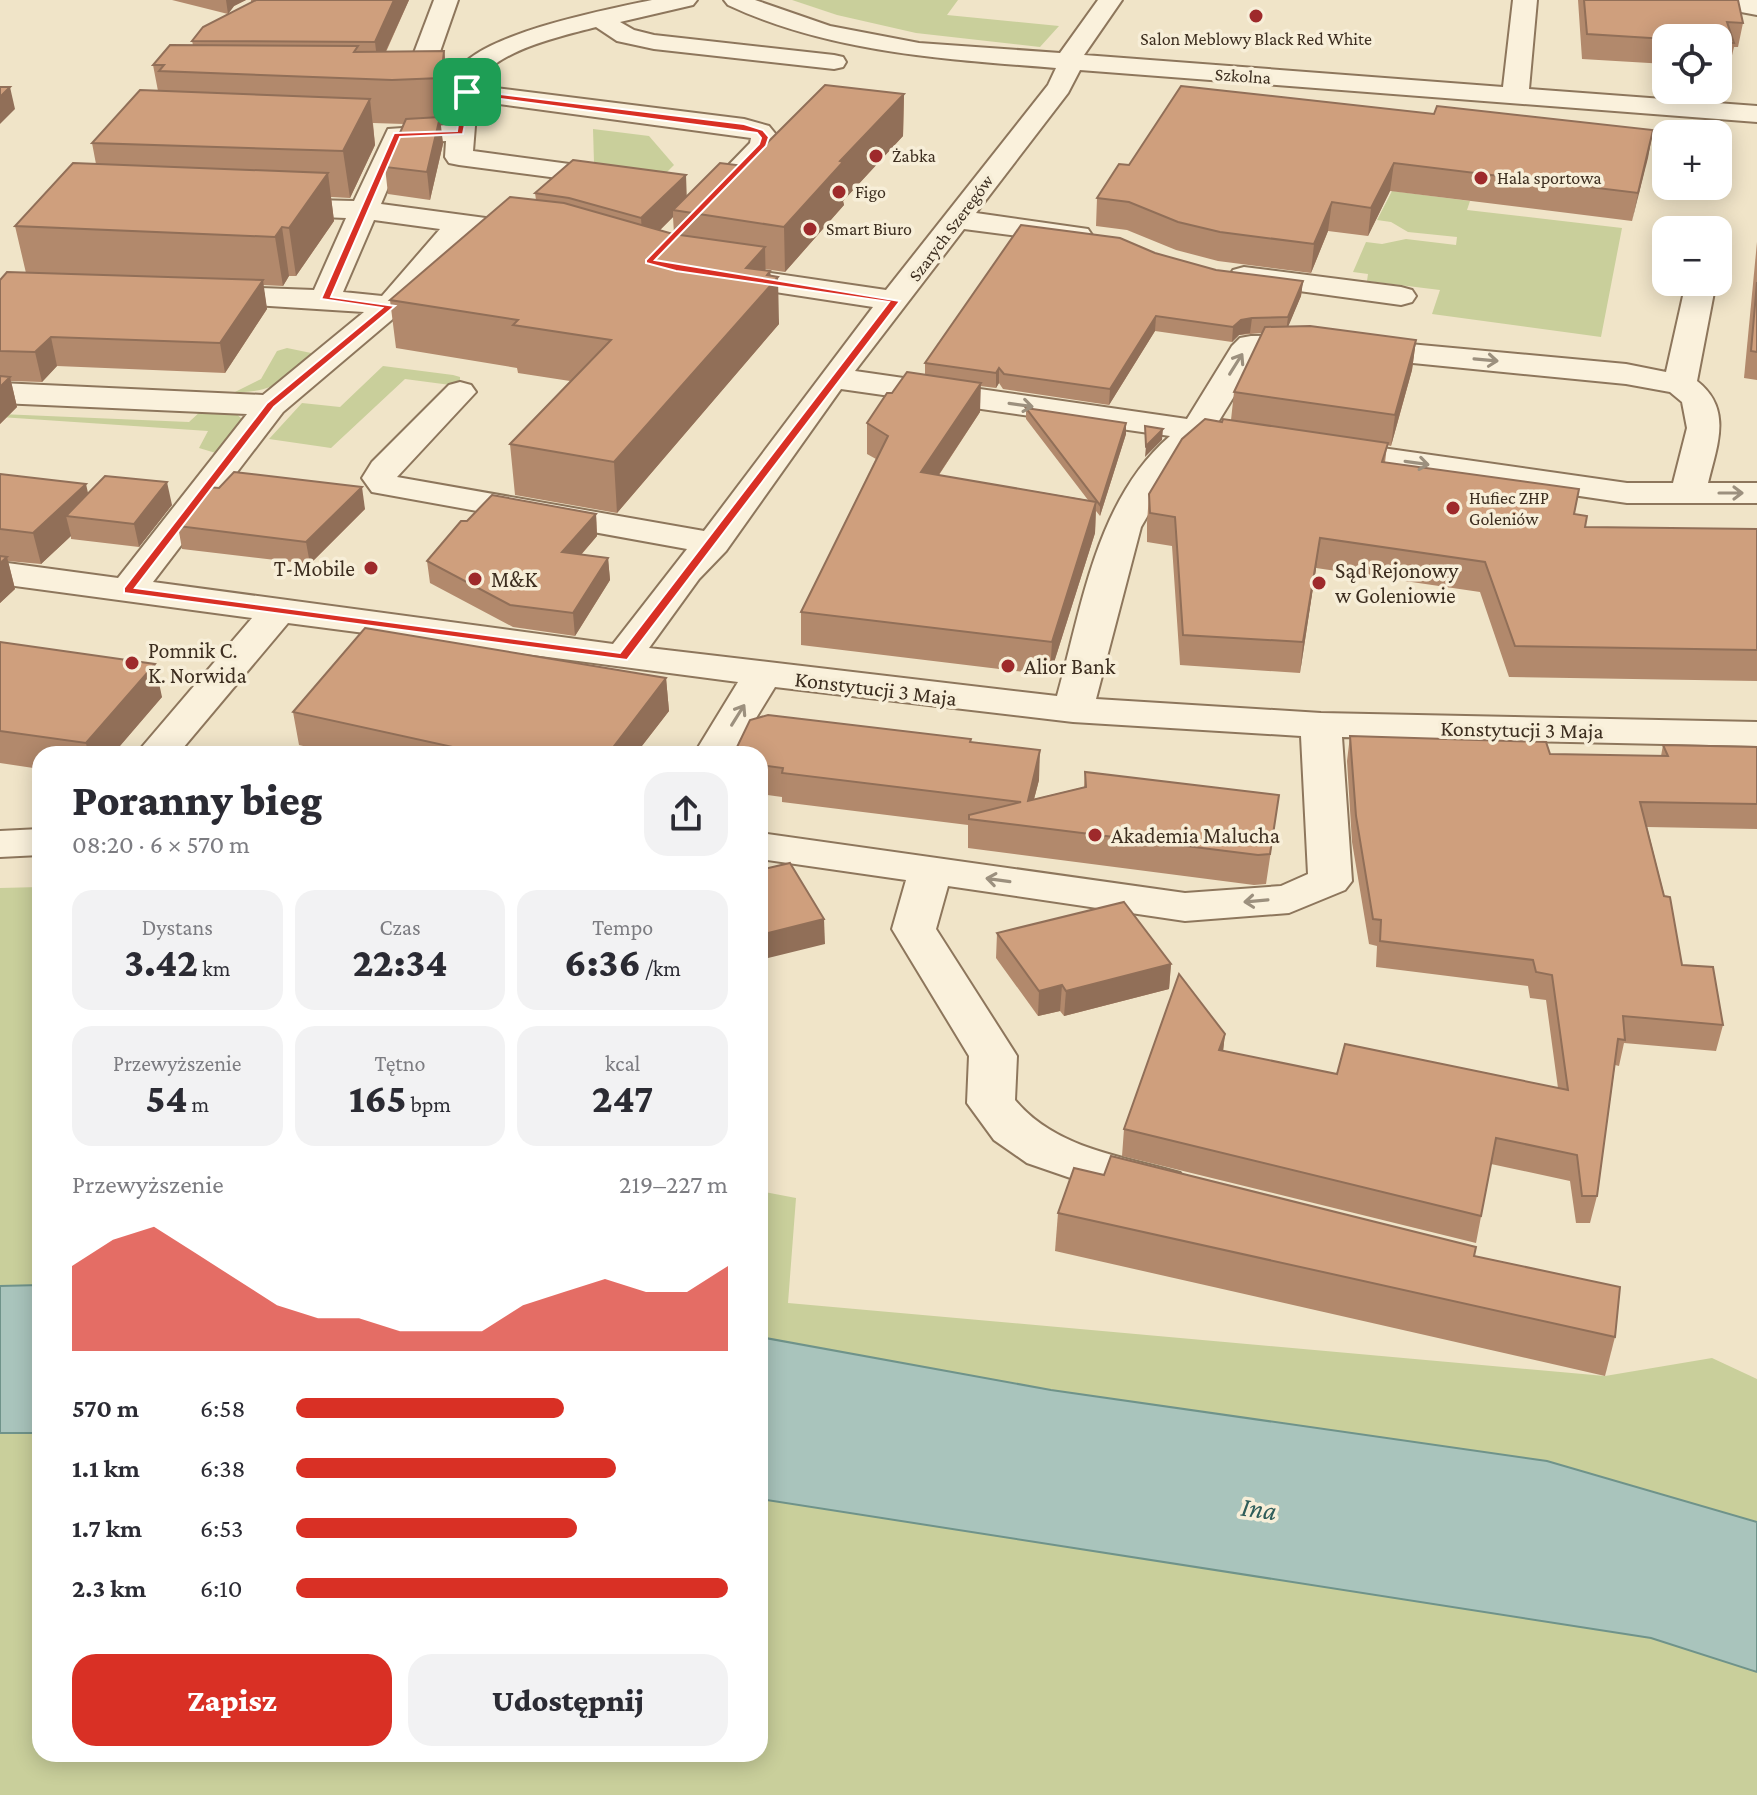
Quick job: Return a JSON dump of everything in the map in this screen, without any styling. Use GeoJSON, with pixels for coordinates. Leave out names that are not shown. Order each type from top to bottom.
{"type":"FeatureCollection","features":[{"type":"Feature","properties":{"kind":"street"},"geometry":{"type":"LineString","coordinates":[[422,66],[446,0]]}},
{"type":"Feature","properties":{"kind":"street"},"geometry":{"type":"LineString","coordinates":[[640,181],[459,157],[470,72],[493,56],[567,27],[685,0]]}},
{"type":"Feature","properties":{"kind":"street","name":"Szkolna"},"geometry":{"type":"LineString","coordinates":[[736,0],[790,23],[868,42],[970,56],[1515,96],[1753,117]]}},
{"type":"Feature","properties":{"kind":"street"},"geometry":{"type":"LineString","coordinates":[[1515,96],[1525,0]]}},
{"type":"Feature","properties":{"kind":"street"},"geometry":{"type":"LineString","coordinates":[[1748,0],[1749,7],[1757,8]]}},
{"type":"Feature","properties":{"kind":"street","name":"Szarych Szeregów"},"geometry":{"type":"LineString","coordinates":[[623,657],[686,571],[713,543],[833,378],[1059,88],[1069,64],[1104,8]]}},
{"type":"Feature","properties":{"kind":"street"},"geometry":{"type":"LineString","coordinates":[[599,19],[626,36],[654,42],[834,62]]}},
{"type":"Feature","properties":{"kind":"street"},"geometry":{"type":"LineString","coordinates":[[396,80],[468,86],[744,127],[760,132],[765,137],[763,145],[677,232]]}},
{"type":"Feature","properties":{"kind":"street"},"geometry":{"type":"LineString","coordinates":[[370,133],[460,133]]}},
{"type":"Feature","properties":{"kind":"street"},"geometry":{"type":"LineString","coordinates":[[325,299],[397,135]]}},
{"type":"Feature","properties":{"kind":"street"},"geometry":{"type":"LineString","coordinates":[[688,187],[718,191]]}},
{"type":"Feature","properties":{"kind":"street"},"geometry":{"type":"LineString","coordinates":[[241,206],[366,210],[571,238]]}},
{"type":"Feature","properties":{"kind":"street"},"geometry":{"type":"LineString","coordinates":[[957,219],[1112,240]]}},
{"type":"Feature","properties":{"kind":"street"},"geometry":{"type":"LineString","coordinates":[[128,590],[271,405],[390,306],[461,223]]}},
{"type":"Feature","properties":{"kind":"street"},"geometry":{"type":"LineString","coordinates":[[684,269],[895,301]]}},
{"type":"Feature","properties":{"kind":"street"},"geometry":{"type":"LineString","coordinates":[[1215,273],[1401,296]]}},
{"type":"Feature","properties":{"kind":"street"},"geometry":{"type":"LineString","coordinates":[[178,294],[325,299],[390,306]]}},
{"type":"Feature","properties":{"kind":"street"},"geometry":{"type":"LineString","coordinates":[[1680,384],[1698,296]]}},
{"type":"Feature","properties":{"kind":"street"},"geometry":{"type":"LineString","coordinates":[[1073,710],[1123,527],[1146,484],[1165,458],[1196,431],[1243,353],[1251,345],[1312,344],[1626,374],[1680,384],[1698,398],[1704,428],[1688,493]]}},
{"type":"Feature","properties":{"kind":"street"},"geometry":{"type":"LineString","coordinates":[[833,378],[1243,437]]}},
{"type":"Feature","properties":{"kind":"street"},"geometry":{"type":"LineString","coordinates":[[460,392],[384,469],[379,478],[384,485],[713,543]]}},
{"type":"Feature","properties":{"kind":"street"},"geometry":{"type":"LineString","coordinates":[[0,393],[271,405]]}},
{"type":"Feature","properties":{"kind":"street"},"geometry":{"type":"LineString","coordinates":[[1289,444],[1627,493],[1757,493]]}},
{"type":"Feature","properties":{"kind":"street","name":"Konstytucji 3 Maja"},"geometry":{"type":"LineString","coordinates":[[0,573],[762,675],[1073,710],[1321,725],[1757,734]]}},
{"type":"Feature","properties":{"kind":"street"},"geometry":{"type":"LineString","coordinates":[[163,746],[279,610]]}},
{"type":"Feature","properties":{"kind":"street"},"geometry":{"type":"LineString","coordinates":[[719,746],[762,675]]}},
{"type":"Feature","properties":{"kind":"street"},"geometry":{"type":"LineString","coordinates":[[768,847],[1185,907],[1289,899],[1330,881],[1321,725]]}},
{"type":"Feature","properties":{"kind":"street"},"geometry":{"type":"LineString","coordinates":[[0,844],[32,842]]}},
{"type":"Feature","properties":{"kind":"street"},"geometry":{"type":"LineString","coordinates":[[931,870],[914,929],[993,1056],[991,1103],[1011,1128],[1045,1151],[1106,1172],[1199,1195]]}},
{"type":"Feature","properties":{"kind":"green space"},"geometry":{"type":"Polygon","coordinates":[[[792,0],[958,0],[947,15],[1059,26],[1040,47],[916,33],[837,15],[792,0]]]}},
{"type":"Feature","properties":{"kind":"green space"},"geometry":{"type":"Polygon","coordinates":[[[593,129],[649,136],[674,165],[666,173],[594,163],[593,129]]]}},
{"type":"Feature","properties":{"kind":"green space"},"geometry":{"type":"Polygon","coordinates":[[[1392,191],[1470,201],[1467,210],[1622,228],[1601,337],[1432,314],[1440,290],[1367,281],[1368,274],[1353,272],[1366,242],[1382,244],[1406,239],[1456,245],[1457,237],[1408,232],[1391,222],[1377,220],[1392,191]]]}},
{"type":"Feature","properties":{"kind":"green space"},"geometry":{"type":"Polygon","coordinates":[[[287,348],[316,354],[270,387],[235,392],[261,379],[277,351],[287,348]]]}},
{"type":"Feature","properties":{"kind":"green space"},"geometry":{"type":"Polygon","coordinates":[[[383,366],[453,375],[460,377],[460,382],[458,386],[405,379],[331,448],[269,439],[302,403],[340,407],[383,366]]]}},
{"type":"Feature","properties":{"kind":"green space"},"geometry":{"type":"Polygon","coordinates":[[[201,411],[230,412],[243,421],[219,454],[199,448],[208,431],[0,417],[0,414],[189,422],[201,411]]]}},
{"type":"Feature","properties":{"kind":"green space"},"geometry":{"type":"Polygon","coordinates":[[[32,887],[32,1762],[768,1762],[768,1193],[796,1198],[788,1303],[1605,1376],[1712,1358],[1757,1379],[1757,1795],[0,1795],[0,888],[32,887]]]}},
{"type":"Feature","properties":{"kind":"water"},"geometry":{"type":"Polygon","coordinates":[[[32,1285],[32,1433],[0,1433],[0,1286],[32,1285]]]}},
{"type":"Feature","properties":{"kind":"water","name":"Ina"},"geometry":{"type":"Polygon","coordinates":[[[768,1338],[1051,1390],[1547,1461],[1757,1522],[1757,1672],[1651,1638],[768,1500],[768,1338]]]}},
{"type":"Feature","properties":{"kind":"building"},"geometry":{"type":"Polygon","coordinates":[[[256,0],[394,0],[375,42],[192,41],[203,27],[256,0]]]}},
{"type":"Feature","properties":{"kind":"building"},"geometry":{"type":"Polygon","coordinates":[[[1584,0],[1738,0],[1743,23],[1652,24],[1652,38],[1587,34],[1584,0]]]}},
{"type":"Feature","properties":{"kind":"building"},"geometry":{"type":"Polygon","coordinates":[[[170,45],[358,46],[354,52],[444,51],[441,78],[392,80],[159,71],[164,65],[153,65],[170,45]]]}},
{"type":"Feature","properties":{"kind":"building"},"geometry":{"type":"Polygon","coordinates":[[[825,85],[904,94],[840,161],[843,162],[784,227],[673,210],[720,163],[744,166],[825,85]]]}},
{"type":"Feature","properties":{"kind":"building"},"geometry":{"type":"Polygon","coordinates":[[[1181,86],[1434,114],[1437,106],[1652,130],[1638,193],[1394,163],[1371,208],[1332,202],[1314,244],[1220,232],[1178,222],[1129,202],[1097,198],[1119,164],[1129,165],[1181,86]]]}},
{"type":"Feature","properties":{"kind":"building"},"geometry":{"type":"Polygon","coordinates":[[[0,87],[10,87],[0,97],[0,87]]]}},
{"type":"Feature","properties":{"kind":"building"},"geometry":{"type":"Polygon","coordinates":[[[140,90],[370,99],[343,151],[92,143],[140,90]]]}},
{"type":"Feature","properties":{"kind":"building"},"geometry":{"type":"Polygon","coordinates":[[[440,117],[427,172],[385,167],[406,119],[440,117]]]}},
{"type":"Feature","properties":{"kind":"building"},"geometry":{"type":"Polygon","coordinates":[[[573,160],[686,175],[641,218],[569,198],[535,193],[573,160]]]}},
{"type":"Feature","properties":{"kind":"building"},"geometry":{"type":"Polygon","coordinates":[[[73,163],[328,173],[289,228],[282,227],[275,237],[15,226],[73,163]]]}},
{"type":"Feature","properties":{"kind":"building"},"geometry":{"type":"Polygon","coordinates":[[[510,197],[564,203],[673,234],[765,247],[746,268],[770,271],[767,275],[778,277],[614,462],[510,444],[611,340],[513,325],[518,320],[390,300],[510,197]]]}},
{"type":"Feature","properties":{"kind":"building"},"geometry":{"type":"Polygon","coordinates":[[[1021,225],[1120,238],[1155,253],[1216,270],[1303,281],[1288,317],[1241,320],[1233,327],[1156,316],[1110,389],[1004,374],[999,368],[996,373],[925,363],[1021,225]]]}},
{"type":"Feature","properties":{"kind":"building"},"geometry":{"type":"Polygon","coordinates":[[[7,272],[263,280],[220,343],[51,337],[35,352],[0,351],[0,280],[7,272]]]}},
{"type":"Feature","properties":{"kind":"building"},"geometry":{"type":"Polygon","coordinates":[[[1757,282],[1757,352],[1751,351],[1757,282]]]}},
{"type":"Feature","properties":{"kind":"building"},"geometry":{"type":"Polygon","coordinates":[[[1310,326],[1416,340],[1395,415],[1234,392],[1265,327],[1310,326]]]}},
{"type":"Feature","properties":{"kind":"building"},"geometry":{"type":"Polygon","coordinates":[[[907,372],[981,383],[921,472],[1096,502],[1052,642],[801,612],[888,436],[867,423],[887,393],[892,393],[907,372]]]}},
{"type":"Feature","properties":{"kind":"building"},"geometry":{"type":"Polygon","coordinates":[[[0,376],[10,377],[0,387],[0,376]]]}},
{"type":"Feature","properties":{"kind":"building"},"geometry":{"type":"Polygon","coordinates":[[[1026,408],[1126,423],[1100,505],[1026,408]]]}},
{"type":"Feature","properties":{"kind":"building"},"geometry":{"type":"Polygon","coordinates":[[[1205,419],[1388,443],[1382,462],[1579,489],[1574,514],[1587,516],[1585,527],[1757,529],[1757,650],[1515,646],[1485,562],[1320,538],[1303,642],[1183,635],[1175,517],[1150,513],[1149,494],[1182,439],[1205,419]]]}},
{"type":"Feature","properties":{"kind":"building"},"geometry":{"type":"Polygon","coordinates":[[[1145,426],[1163,429],[1146,446],[1145,426]]]}},
{"type":"Feature","properties":{"kind":"building"},"geometry":{"type":"Polygon","coordinates":[[[234,472],[362,487],[306,542],[178,526],[208,487],[219,488],[234,472]]]}},
{"type":"Feature","properties":{"kind":"building"},"geometry":{"type":"Polygon","coordinates":[[[0,474],[86,484],[33,533],[0,529],[0,474]]]}},
{"type":"Feature","properties":{"kind":"building"},"geometry":{"type":"Polygon","coordinates":[[[105,476],[167,482],[134,524],[66,516],[105,476]]]}},
{"type":"Feature","properties":{"kind":"building"},"geometry":{"type":"Polygon","coordinates":[[[492,495],[596,514],[562,552],[608,558],[573,613],[510,605],[427,561],[461,521],[467,521],[492,495]]]}},
{"type":"Feature","properties":{"kind":"building"},"geometry":{"type":"Polygon","coordinates":[[[365,628],[666,678],[614,746],[448,746],[293,712],[365,628]]]}},
{"type":"Feature","properties":{"kind":"building"},"geometry":{"type":"Polygon","coordinates":[[[0,642],[155,664],[86,743],[0,731],[0,642]]]}},
{"type":"Feature","properties":{"kind":"building"},"geometry":{"type":"Polygon","coordinates":[[[768,715],[1040,750],[1028,801],[1086,787],[1085,772],[1279,795],[1270,854],[969,819],[969,815],[1021,802],[782,773],[783,768],[768,766],[768,746],[737,746],[750,720],[768,715]]]}},
{"type":"Feature","properties":{"kind":"building"},"geometry":{"type":"Polygon","coordinates":[[[1350,736],[1546,742],[1550,754],[1668,756],[1663,745],[1757,747],[1757,804],[1640,802],[1664,896],[1670,897],[1682,965],[1713,967],[1723,1025],[1623,1016],[1625,1040],[1618,1039],[1597,1196],[1582,1196],[1577,1155],[1496,1138],[1481,1216],[1124,1129],[1179,974],[1225,1034],[1219,1050],[1337,1074],[1345,1044],[1568,1090],[1552,975],[1536,972],[1533,960],[1380,941],[1381,920],[1373,919],[1356,816],[1350,736]]]}},
{"type":"Feature","properties":{"kind":"building"},"geometry":{"type":"Polygon","coordinates":[[[790,863],[824,919],[768,933],[768,868],[790,863]]]}},
{"type":"Feature","properties":{"kind":"building"},"geometry":{"type":"Polygon","coordinates":[[[1124,902],[1171,964],[1066,991],[1062,985],[1039,991],[997,933],[1124,902]]]}},
{"type":"Feature","properties":{"kind":"building"},"geometry":{"type":"Polygon","coordinates":[[[1111,1156],[1476,1247],[1474,1256],[1620,1287],[1615,1337],[1058,1213],[1074,1168],[1104,1175],[1111,1156]]]}},
{"type":"Feature","properties":{"kind":"place","name":"Salon Meblowy Black Red White"},"geometry":{"type":"Point","coordinates":[1256,16]}},
{"type":"Feature","properties":{"kind":"place","name":"Żabka"},"geometry":{"type":"Point","coordinates":[876,156]}},
{"type":"Feature","properties":{"kind":"place","name":"Hala sportowa"},"geometry":{"type":"Point","coordinates":[1481,178]}},
{"type":"Feature","properties":{"kind":"place","name":"Figo"},"geometry":{"type":"Point","coordinates":[839,192]}},
{"type":"Feature","properties":{"kind":"place","name":"Smart Biuro"},"geometry":{"type":"Point","coordinates":[810,229]}},
{"type":"Feature","properties":{"kind":"place","name":"Hufiec ZHP Goleniów"},"geometry":{"type":"Point","coordinates":[1453,508]}},
{"type":"Feature","properties":{"kind":"place","name":"T-Mobile"},"geometry":{"type":"Point","coordinates":[371,568]}},
{"type":"Feature","properties":{"kind":"place","name":"M&K"},"geometry":{"type":"Point","coordinates":[475,579]}},
{"type":"Feature","properties":{"kind":"place","name":"Sąd Rejonowy w Goleniowie"},"geometry":{"type":"Point","coordinates":[1319,583]}},
{"type":"Feature","properties":{"kind":"place","name":"Pomnik C. K. Norwida"},"geometry":{"type":"Point","coordinates":[132,663]}},
{"type":"Feature","properties":{"kind":"place","name":"Alior Bank"},"geometry":{"type":"Point","coordinates":[1008,666]}},
{"type":"Feature","properties":{"kind":"place","name":"Akademia Malucha"},"geometry":{"type":"Point","coordinates":[1095,835]}},
{"type":"Feature","properties":{"kind":"route"},"geometry":{"type":"LineString","coordinates":[[467,92],[744,127],[760,132],[765,137],[763,145],[649,261],[676,268],[895,301],[833,378],[736,507],[713,543],[686,571],[623,657],[128,590],[271,405],[390,306],[359,300],[325,299],[397,135],[460,133],[467,92]]}}]}
